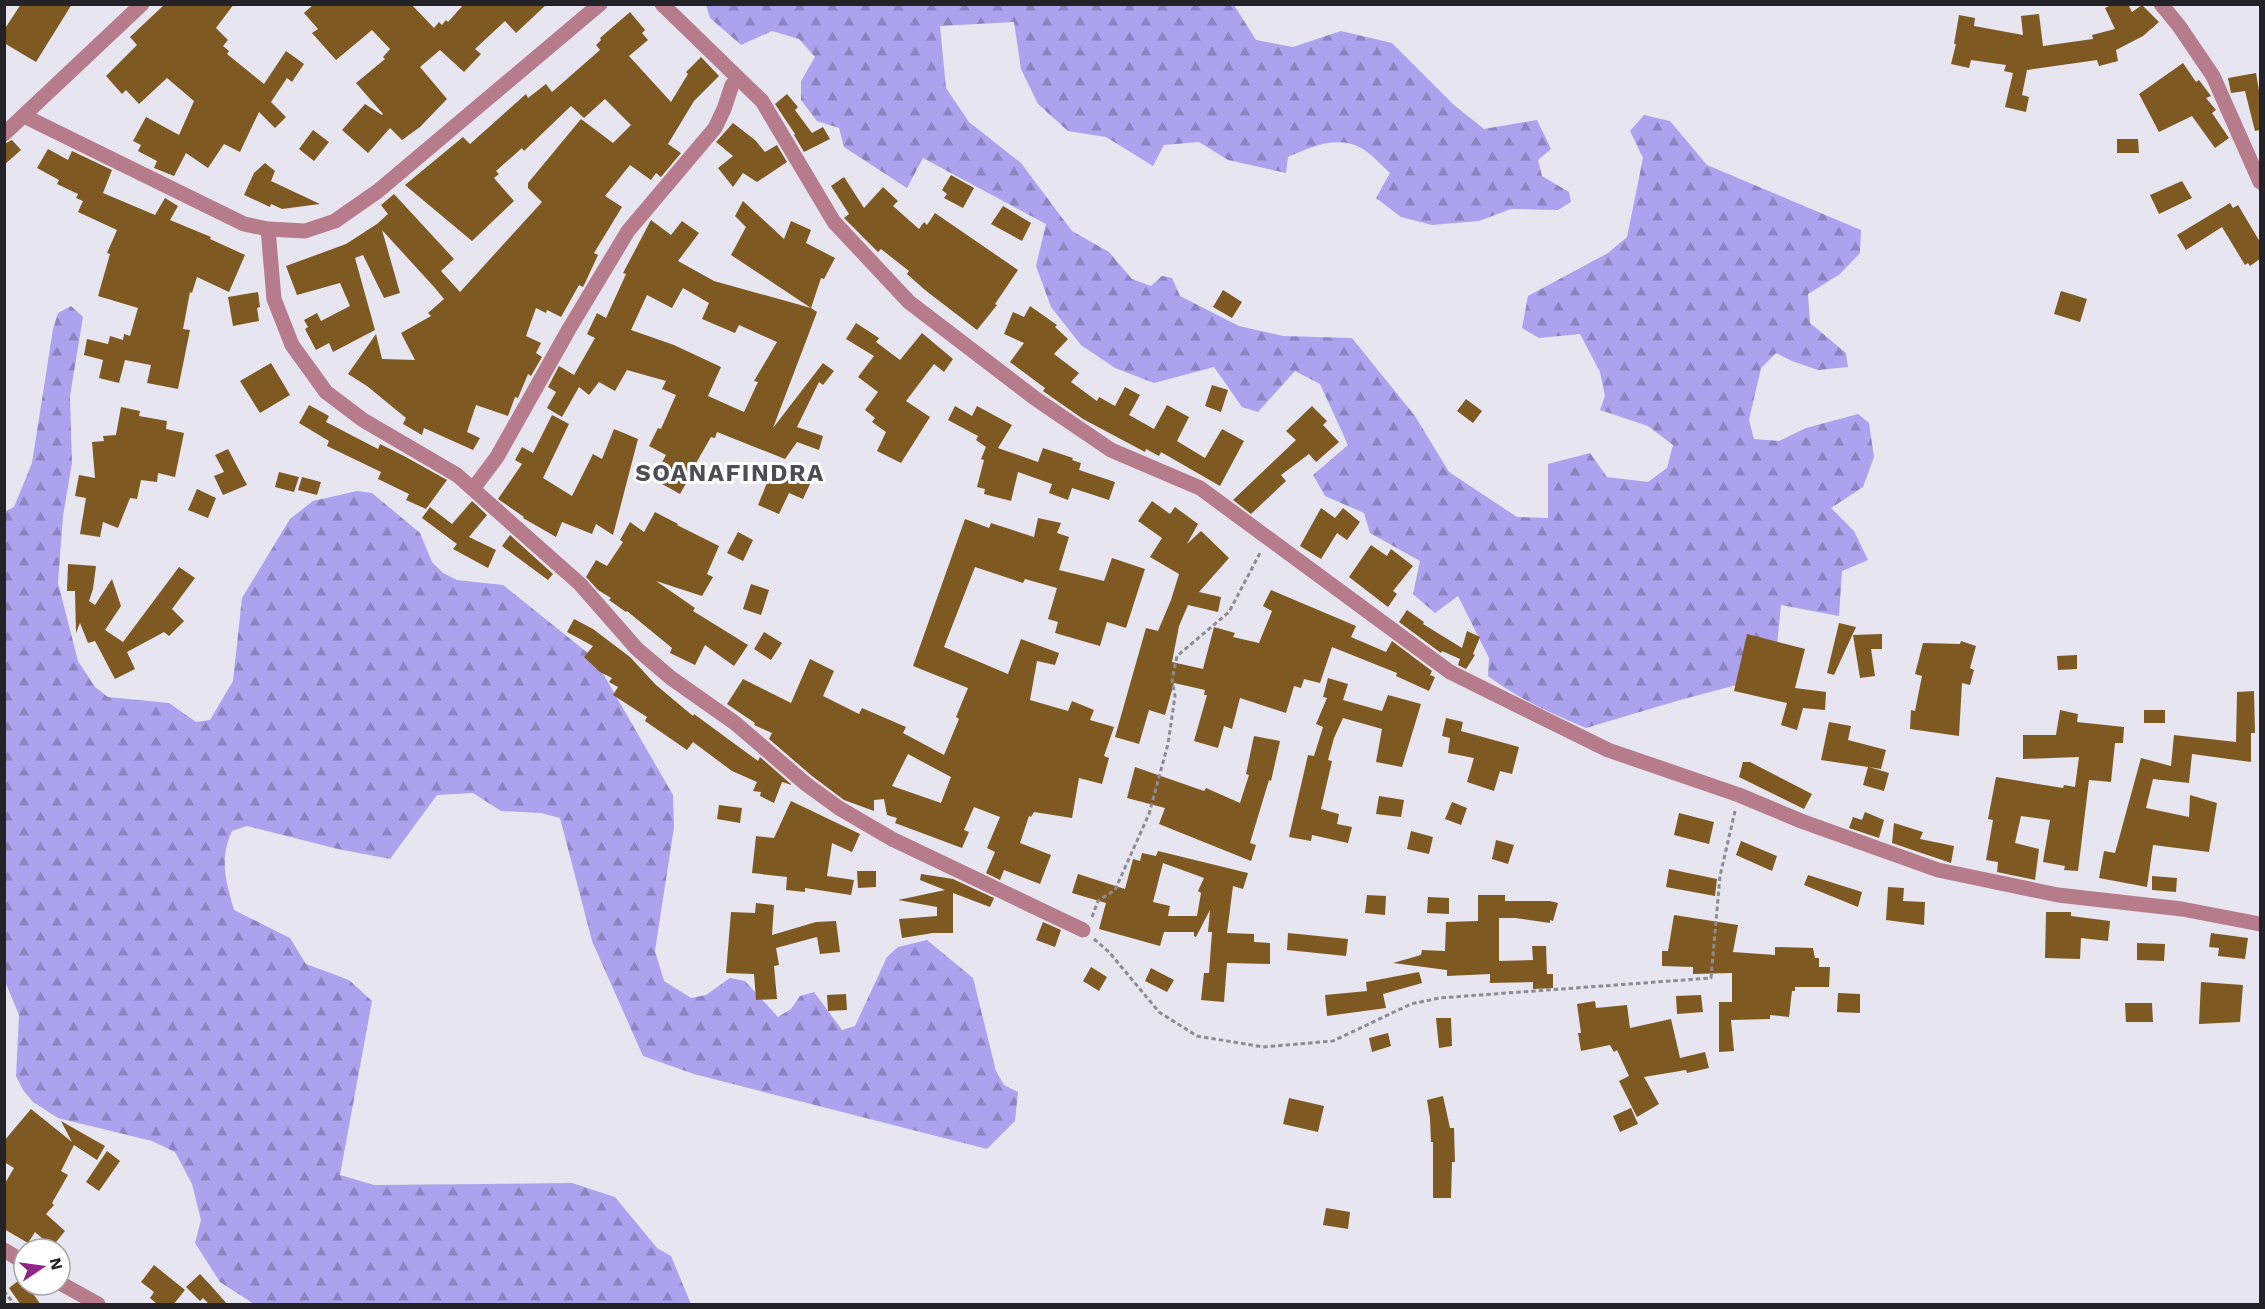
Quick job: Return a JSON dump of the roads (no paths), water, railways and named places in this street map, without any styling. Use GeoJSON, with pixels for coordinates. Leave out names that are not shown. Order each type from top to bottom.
{"type":"FeatureCollection","features":[{"type":"Feature","properties":{"kind":"street"},"geometry":{"type":"LineString","coordinates":[[4,134],[142,4]]}},
{"type":"Feature","properties":{"kind":"street"},"geometry":{"type":"LineString","coordinates":[[24,116],[244,224],[268,229],[305,231],[335,221],[378,191],[600,4]]}},
{"type":"Feature","properties":{"kind":"street"},"geometry":{"type":"LineString","coordinates":[[662,4],[762,101],[834,222],[909,302],[1036,399],[1111,450],[1200,488],[1450,672],[1608,750],[1739,795],[1801,821],[1938,870],[2058,895],[2182,909],[2260,924]]}},
{"type":"Feature","properties":{"kind":"street"},"geometry":{"type":"LineString","coordinates":[[2161,4],[2213,76],[2260,182]]}},
{"type":"Feature","properties":{"kind":"street"},"geometry":{"type":"LineString","coordinates":[[473,489],[497,457],[569,329],[628,231],[715,128],[732,85]]}},
{"type":"Feature","properties":{"kind":"street"},"geometry":{"type":"LineString","coordinates":[[268,229],[274,299],[292,345],[326,392],[363,420],[457,475],[580,584],[637,649],[671,678],[735,723],[806,784],[839,808],[892,839],[1083,930]]}},
{"type":"Feature","properties":{"kind":"street"},"geometry":{"type":"LineString","coordinates":[[72,1290],[98,1305]]}},
{"type":"Feature","properties":{"kind":"district","name":"SOANAFINDRA"},"geometry":{"type":"Point","coordinates":[730,473]}}]}
